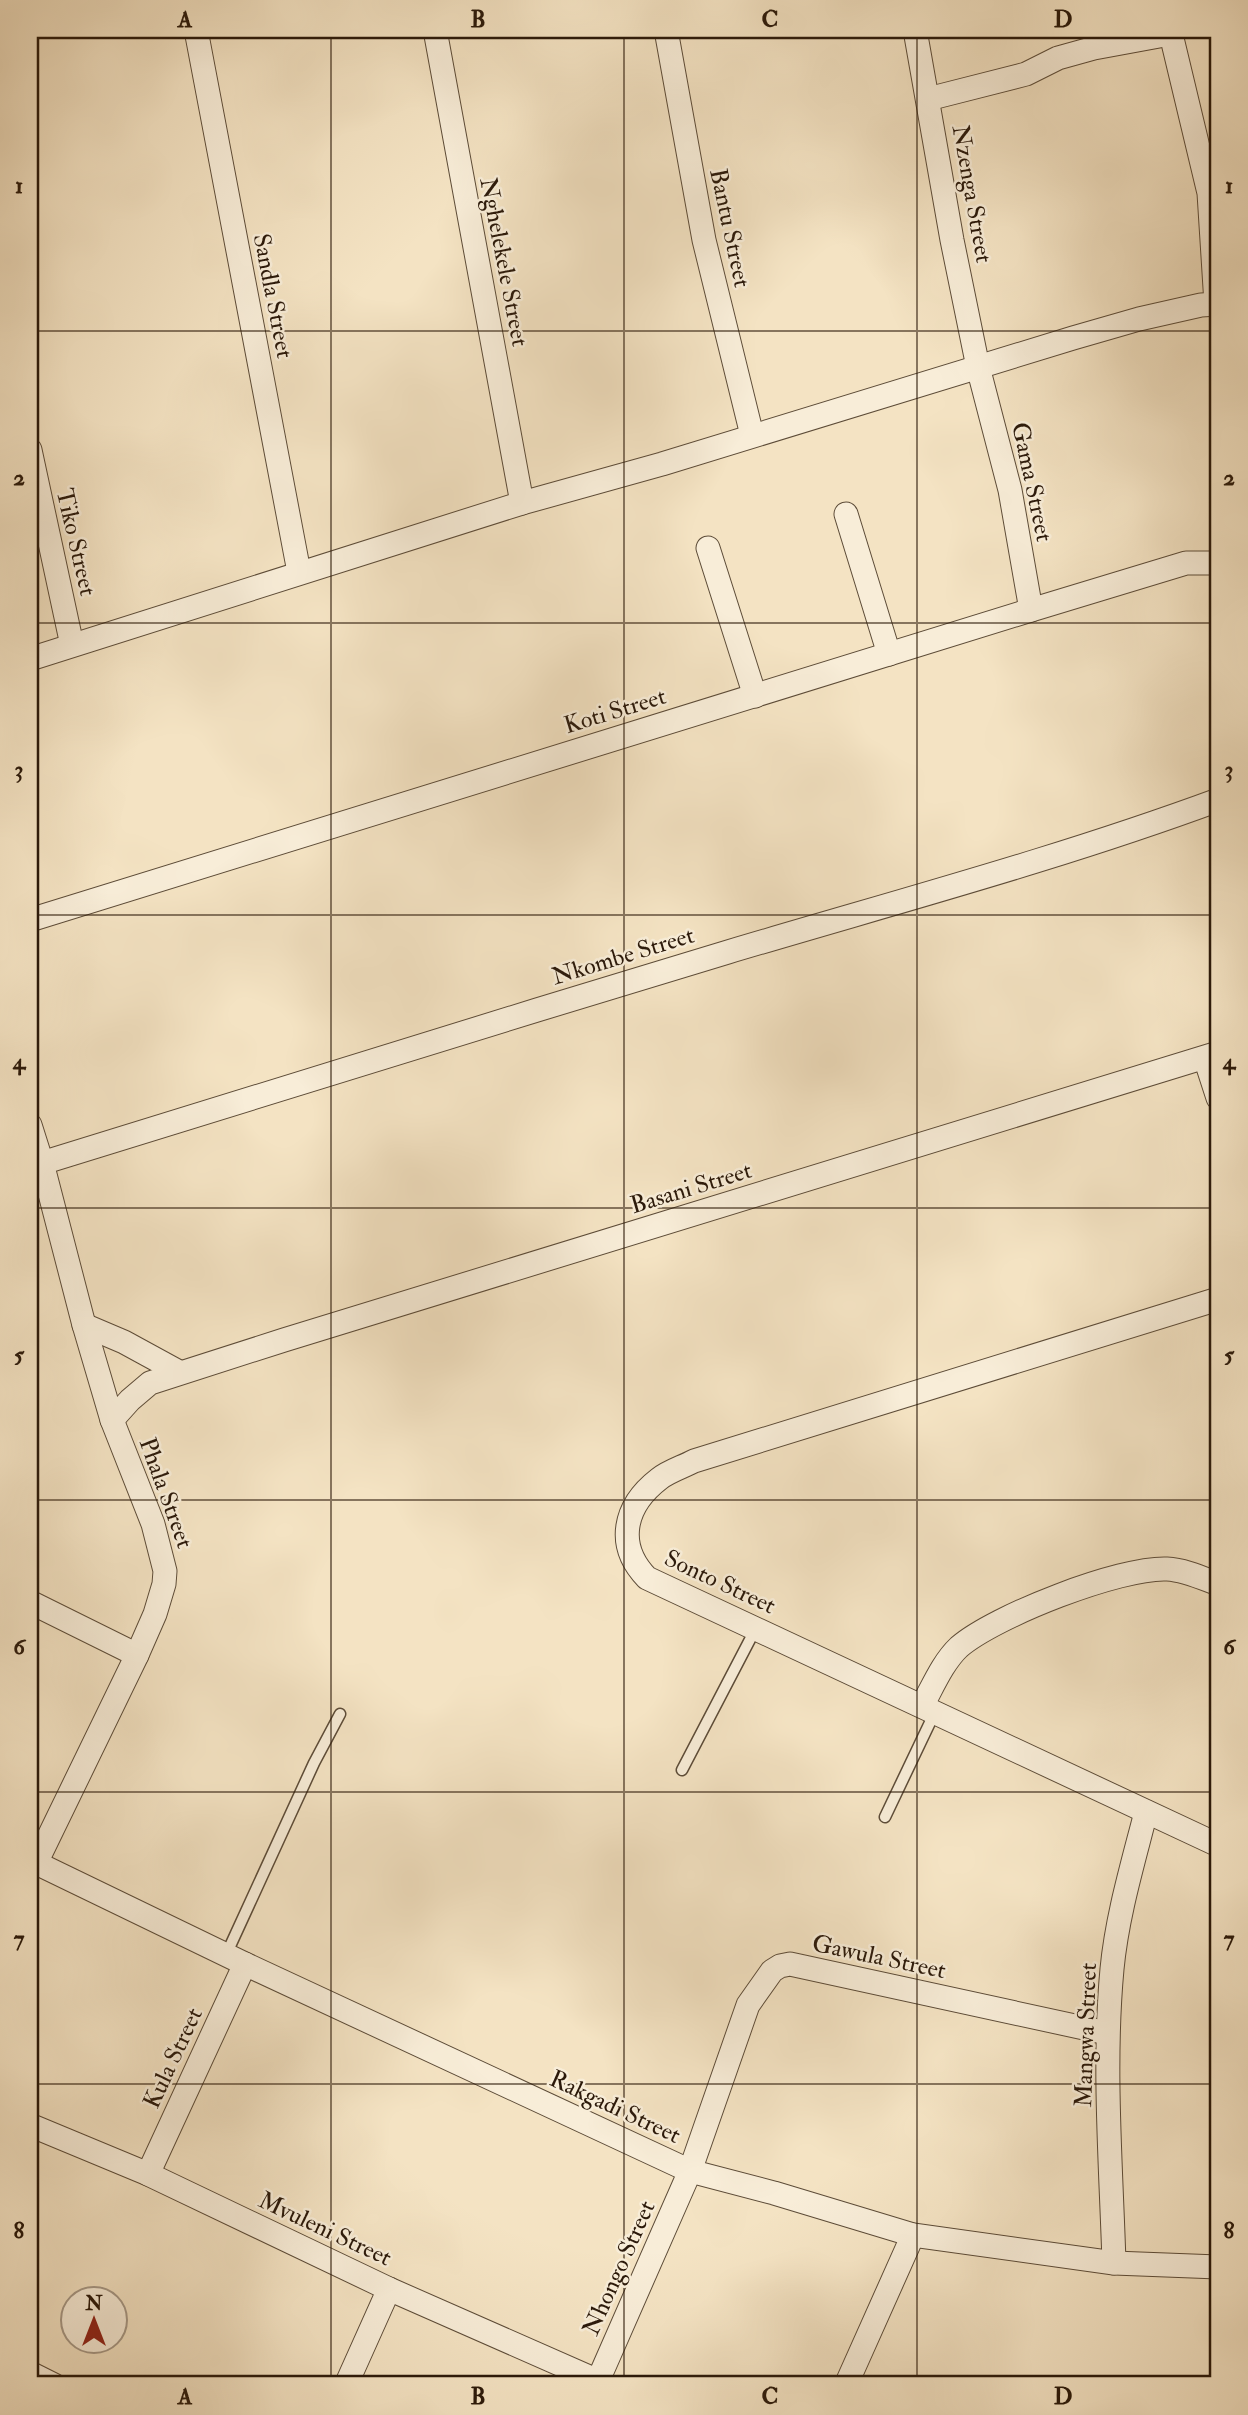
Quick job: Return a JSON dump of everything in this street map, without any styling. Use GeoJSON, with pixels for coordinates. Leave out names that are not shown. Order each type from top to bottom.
{"type":"FeatureCollection","features":[{"type":"Feature","properties":{"kind":"street","name":"Sandla Street"},"geometry":{"type":"LineString","coordinates":[[196,30],[299,572]]}},
{"type":"Feature","properties":{"kind":"street","name":"Nghelekele Street"},"geometry":{"type":"LineString","coordinates":[[435,30],[522,503]]}},
{"type":"Feature","properties":{"kind":"street","name":"Bantu Street"},"geometry":{"type":"LineString","coordinates":[[666,30],[704,240],[752,435]]}},
{"type":"Feature","properties":{"kind":"street","name":"Nzenga Street"},"geometry":{"type":"LineString","coordinates":[[915,30],[952,240],[978,367]]}},
{"type":"Feature","properties":{"kind":"street"},"geometry":{"type":"LineString","coordinates":[[30,659],[522,503],[662,464],[1139,318],[1217,304],[1214,199],[1170,32],[1094,48],[1058,58],[1026,74],[928,99]]}},
{"type":"Feature","properties":{"kind":"street","name":"Gama Street"},"geometry":{"type":"LineString","coordinates":[[978,367],[1010,490],[1031,610]]}},
{"type":"Feature","properties":{"kind":"street","name":"Tiko Street"},"geometry":{"type":"LineString","coordinates":[[30,450],[72,645]]}},
{"type":"Feature","properties":{"kind":"street"},"geometry":{"type":"LineString","coordinates":[[846,514],[889,654]]}},
{"type":"Feature","properties":{"kind":"street"},"geometry":{"type":"LineString","coordinates":[[708,548],[755,696]]}},
{"type":"Feature","properties":{"kind":"street","name":"Koti Street"},"geometry":{"type":"LineString","coordinates":[[30,920],[1186,563],[1218,563]]}},
{"type":"Feature","properties":{"kind":"street","name":"Nkombe Street"},"geometry":{"type":"LineString","coordinates":[[42,1163],[1097,841],[1218,800]]}},
{"type":"Feature","properties":{"kind":"street"},"geometry":{"type":"LineString","coordinates":[[1212,1055],[1218,1098]]}},
{"type":"Feature","properties":{"kind":"street","name":"Basani Street"},"geometry":{"type":"LineString","coordinates":[[112,1420],[150,1383],[179,1372],[217,1363],[284,1340],[1212,1055]]}},
{"type":"Feature","properties":{"kind":"street","name":"Phala Street"},"geometry":{"type":"LineString","coordinates":[[30,1125],[112,1420],[165,1562],[164,1584],[155,1614],[137,1655],[33,1862]]}},
{"type":"Feature","properties":{"kind":"street","name":"Sonto Street"},"geometry":{"type":"LineString","coordinates":[[1218,1299],[694,1461],[661,1477],[640,1498],[627,1526],[626,1539],[635,1565],[647,1578],[1218,1845]]}},
{"type":"Feature","properties":{"kind":"street"},"geometry":{"type":"LineString","coordinates":[[84,1325],[124,1342],[179,1372]]}},
{"type":"Feature","properties":{"kind":"street"},"geometry":{"type":"LineString","coordinates":[[929,1709],[945,1664],[959,1647],[1009,1618],[1054,1597],[1148,1570],[1169,1569],[1218,1584]]}},
{"type":"Feature","properties":{"kind":"street"},"geometry":{"type":"LineString","coordinates":[[30,1602],[137,1655]]}},
{"type":"Feature","properties":{"kind":"street","name":"Mangwa Street"},"geometry":{"type":"LineString","coordinates":[[1114,2263],[1107,2032],[1112,1966],[1122,1905],[1146,1812]]}},
{"type":"Feature","properties":{"kind":"street","name":"Rakgadi Street"},"geometry":{"type":"LineString","coordinates":[[33,1862],[235,1960],[690,2171],[914,2235],[1114,2263],[1218,2267]]}},
{"type":"Feature","properties":{"kind":"street","name":"Kula Street"},"geometry":{"type":"LineString","coordinates":[[148,2174],[235,1960]]}},
{"type":"Feature","properties":{"kind":"street","name":"Gawula Street"},"geometry":{"type":"LineString","coordinates":[[690,2171],[748,2005],[772,1971],[780,1966],[790,1964],[835,1973],[1107,2032]]}},
{"type":"Feature","properties":{"kind":"street","name":"Mvuleni Street"},"geometry":{"type":"LineString","coordinates":[[30,2125],[148,2174],[597,2383]]}},
{"type":"Feature","properties":{"kind":"street","name":"Nhongo Street"},"geometry":{"type":"LineString","coordinates":[[597,2383],[690,2171]]}},
{"type":"Feature","properties":{"kind":"street"},"geometry":{"type":"LineString","coordinates":[[846,2385],[914,2235]]}},
{"type":"Feature","properties":{"kind":"street"},"geometry":{"type":"LineString","coordinates":[[346,2385],[390,2288]]}},
{"type":"Feature","properties":{"kind":"street"},"geometry":{"type":"LineString","coordinates":[[30,2374],[54,2385]]}},
{"type":"Feature","properties":{"kind":"lane"},"geometry":{"type":"LineString","coordinates":[[682,1770],[756,1628]]}},
{"type":"Feature","properties":{"kind":"lane"},"geometry":{"type":"LineString","coordinates":[[885,1817],[929,1709]]}},
{"type":"Feature","properties":{"kind":"lane"},"geometry":{"type":"LineString","coordinates":[[235,1960],[314,1763],[340,1714]]}}]}
